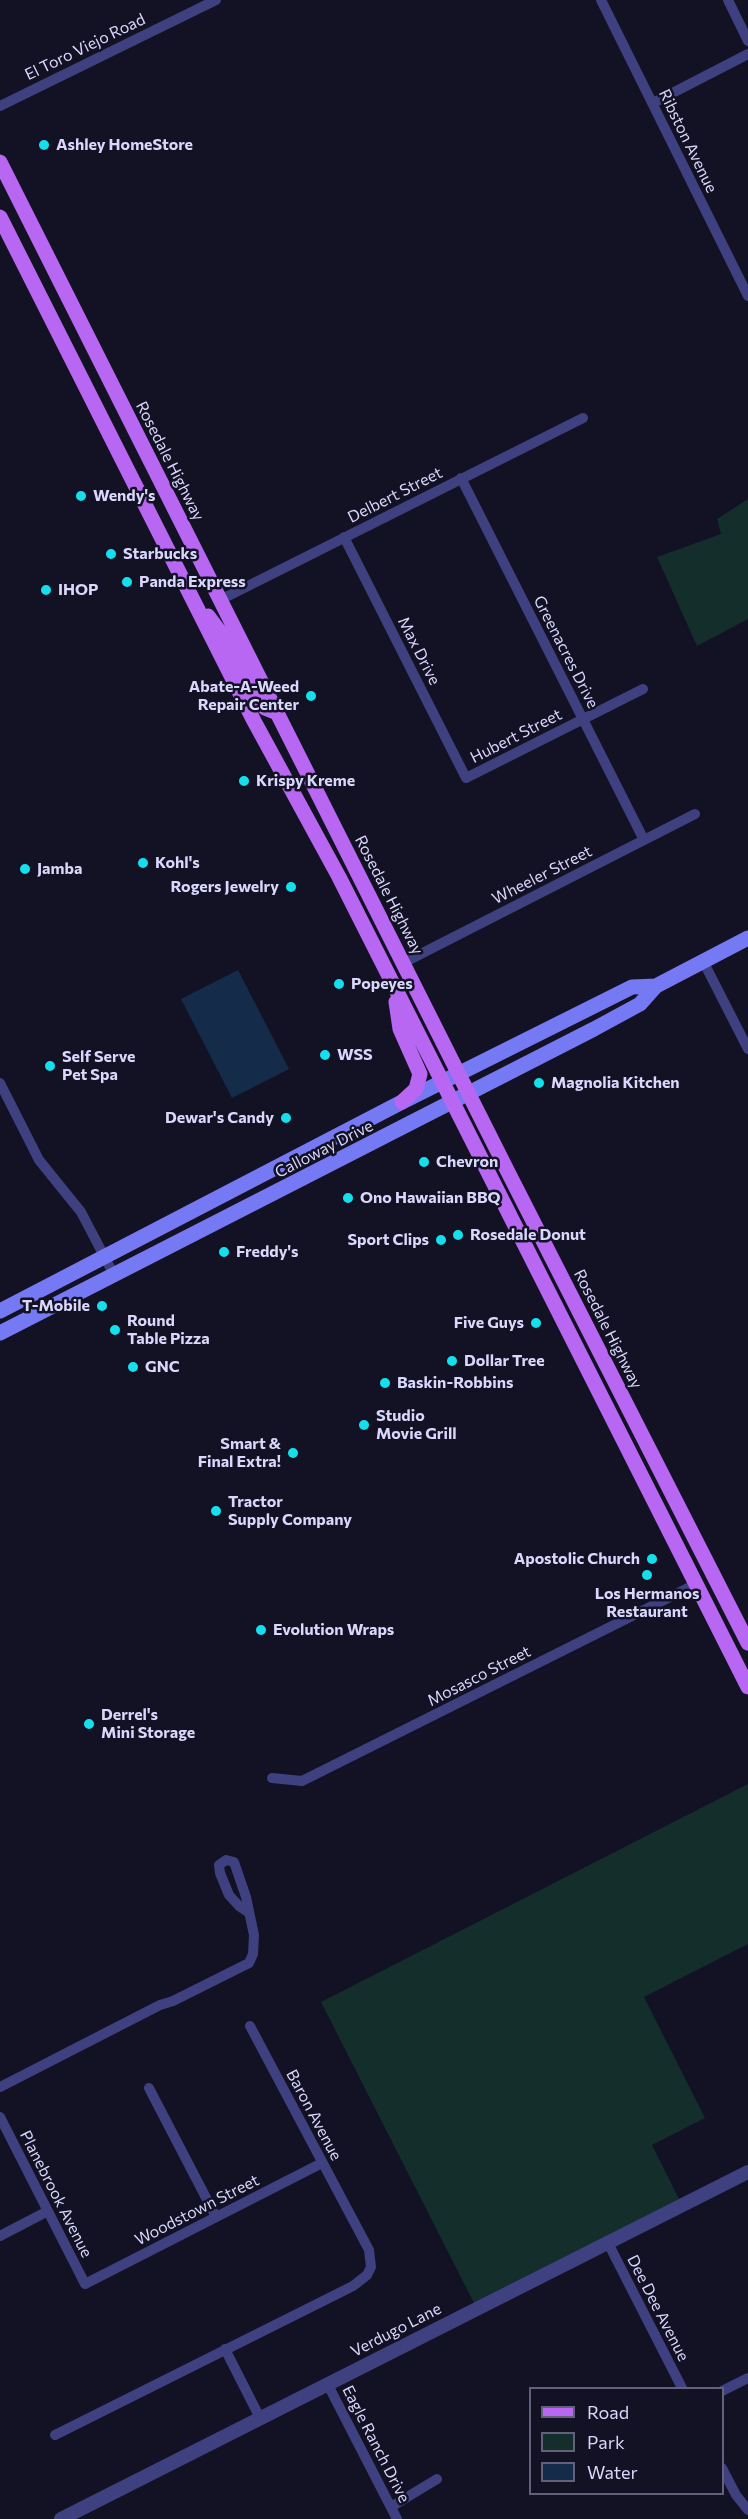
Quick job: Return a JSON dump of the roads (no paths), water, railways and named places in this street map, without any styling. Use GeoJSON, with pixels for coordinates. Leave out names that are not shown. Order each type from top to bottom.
{"type":"FeatureCollection","features":[{"type":"Feature","properties":{"kind":"main road","name":"Rosedale Highway"},"geometry":{"type":"LineString","coordinates":[[0,162],[748,1643]]}},
{"type":"Feature","properties":{"kind":"main road"},"geometry":{"type":"LineString","coordinates":[[0,217],[748,1687]]}},
{"type":"Feature","properties":{"kind":"main road"},"geometry":{"type":"LineString","coordinates":[[195,604],[213,620],[224,636],[257,698],[265,708],[278,713]]}},
{"type":"Feature","properties":{"kind":"main road","name":"Calloway Drive"},"geometry":{"type":"LineString","coordinates":[[0,1333],[452,1103],[640,1004],[656,986],[748,938]]}},
{"type":"Feature","properties":{"kind":"main road"},"geometry":{"type":"LineString","coordinates":[[386,973],[396,1000],[400,1029],[420,1074],[420,1082],[416,1089],[402,1102]]}},
{"type":"Feature","properties":{"kind":"main road","name":"Calloway Drive"},"geometry":{"type":"LineString","coordinates":[[0,1311],[264,1176],[402,1102],[632,987],[656,986]]}},
{"type":"Feature","properties":{"kind":"main road"},"geometry":{"type":"LineString","coordinates":[[186,1239],[208,1215],[250,1195],[264,1176]]}},
{"type":"Feature","properties":{"kind":"main road"},"geometry":{"type":"LineString","coordinates":[[559,1314],[579,1336],[608,1388],[619,1388]]}},
{"type":"Feature","properties":{"kind":"main road"},"geometry":{"type":"LineString","coordinates":[[603,1400],[618,1408],[669,1509],[706,1561]]}},
{"type":"Feature","properties":{"kind":"street","name":"El Toro Viejo Road"},"geometry":{"type":"LineString","coordinates":[[0,106],[216,0]]}},
{"type":"Feature","properties":{"kind":"street","name":"Ribston Avenue"},"geometry":{"type":"LineString","coordinates":[[601,0],[748,296]]}},
{"type":"Feature","properties":{"kind":"street"},"geometry":{"type":"LineString","coordinates":[[728,0],[748,41]]}},
{"type":"Feature","properties":{"kind":"street"},"geometry":{"type":"LineString","coordinates":[[653,103],[748,54]]}},
{"type":"Feature","properties":{"kind":"street","name":"Delbert Street"},"geometry":{"type":"LineString","coordinates":[[220,600],[584,418]]}},
{"type":"Feature","properties":{"kind":"street","name":"Greenacres Drive"},"geometry":{"type":"LineString","coordinates":[[461,478],[644,840]]}},
{"type":"Feature","properties":{"kind":"street","name":"Max Drive"},"geometry":{"type":"LineString","coordinates":[[344,537],[466,778]]}},
{"type":"Feature","properties":{"kind":"street","name":"Hubert Street"},"geometry":{"type":"LineString","coordinates":[[466,778],[643,689]]}},
{"type":"Feature","properties":{"kind":"street","name":"Wheeler Street"},"geometry":{"type":"LineString","coordinates":[[403,963],[695,814]]}},
{"type":"Feature","properties":{"kind":"street"},"geometry":{"type":"LineString","coordinates":[[703,961],[748,1049]]}},
{"type":"Feature","properties":{"kind":"street"},"geometry":{"type":"LineString","coordinates":[[0,1083],[39,1160],[81,1212],[114,1275]]}},
{"type":"Feature","properties":{"kind":"street","name":"Mosasco Street"},"geometry":{"type":"LineString","coordinates":[[272,1778],[302,1781],[696,1584]]}},
{"type":"Feature","properties":{"kind":"street"},"geometry":{"type":"LineString","coordinates":[[0,2087],[160,2005],[173,2001],[249,1963],[253,1954],[254,1935],[249,1913]]}},
{"type":"Feature","properties":{"kind":"street","name":"Baron Avenue"},"geometry":{"type":"LineString","coordinates":[[225,2349],[353,2286],[367,2275],[371,2267],[369,2250],[250,2026]]}},
{"type":"Feature","properties":{"kind":"street"},"geometry":{"type":"LineString","coordinates":[[149,2088],[216,2217]]}},
{"type":"Feature","properties":{"kind":"street","name":"Planebrook Avenue"},"geometry":{"type":"LineString","coordinates":[[0,2117],[86,2284]]}},
{"type":"Feature","properties":{"kind":"street","name":"Woodstown Street"},"geometry":{"type":"LineString","coordinates":[[86,2284],[322,2163]]}},
{"type":"Feature","properties":{"kind":"street","name":"Verdugo Lane"},"geometry":{"type":"LineString","coordinates":[[61,2519],[607,2241],[748,2172]]}},
{"type":"Feature","properties":{"kind":"street"},"geometry":{"type":"LineString","coordinates":[[0,2236],[48,2211]]}},
{"type":"Feature","properties":{"kind":"street","name":"Dee Dee Avenue"},"geometry":{"type":"LineString","coordinates":[[607,2241],[681,2387]]}},
{"type":"Feature","properties":{"kind":"street"},"geometry":{"type":"LineString","coordinates":[[55,2435],[225,2349],[260,2418]]}},
{"type":"Feature","properties":{"kind":"street"},"geometry":{"type":"LineString","coordinates":[[724,2390],[748,2378]]}},
{"type":"Feature","properties":{"kind":"street","name":"Eagle Ranch Drive"},"geometry":{"type":"LineString","coordinates":[[327,2383],[397,2519]]}},
{"type":"Feature","properties":{"kind":"street"},"geometry":{"type":"LineString","coordinates":[[724,2470],[736,2495],[748,2510]]}},
{"type":"Feature","properties":{"kind":"street"},"geometry":{"type":"LineString","coordinates":[[391,2507],[437,2480]]}},
{"type":"Feature","properties":{"kind":"water"},"geometry":{"type":"Polygon","coordinates":[[[238,970],[289,1069],[232,1098],[181,999],[238,970]]]}},
{"type":"Feature","properties":{"kind":"place","name":"Ashley HomeStore"},"geometry":{"type":"Point","coordinates":[44,145]}},
{"type":"Feature","properties":{"kind":"place","name":"Wendy's"},"geometry":{"type":"Point","coordinates":[81,496]}},
{"type":"Feature","properties":{"kind":"place","name":"Starbucks"},"geometry":{"type":"Point","coordinates":[111,554]}},
{"type":"Feature","properties":{"kind":"place","name":"Panda Express"},"geometry":{"type":"Point","coordinates":[127,582]}},
{"type":"Feature","properties":{"kind":"place","name":"IHOP"},"geometry":{"type":"Point","coordinates":[46,590]}},
{"type":"Feature","properties":{"kind":"place","name":"Abate-A-Weed Repair Center"},"geometry":{"type":"Point","coordinates":[311,696]}},
{"type":"Feature","properties":{"kind":"place","name":"Krispy Kreme"},"geometry":{"type":"Point","coordinates":[244,781]}},
{"type":"Feature","properties":{"kind":"place","name":"Kohl's"},"geometry":{"type":"Point","coordinates":[143,863]}},
{"type":"Feature","properties":{"kind":"place","name":"Jamba"},"geometry":{"type":"Point","coordinates":[25,869]}},
{"type":"Feature","properties":{"kind":"place","name":"Rogers Jewelry"},"geometry":{"type":"Point","coordinates":[291,887]}},
{"type":"Feature","properties":{"kind":"place","name":"Popeyes"},"geometry":{"type":"Point","coordinates":[339,984]}},
{"type":"Feature","properties":{"kind":"place","name":"WSS"},"geometry":{"type":"Point","coordinates":[325,1055]}},
{"type":"Feature","properties":{"kind":"place","name":"Self Serve Pet Spa"},"geometry":{"type":"Point","coordinates":[50,1066]}},
{"type":"Feature","properties":{"kind":"place","name":"Magnolia Kitchen"},"geometry":{"type":"Point","coordinates":[539,1083]}},
{"type":"Feature","properties":{"kind":"place","name":"Dewar's Candy"},"geometry":{"type":"Point","coordinates":[286,1118]}},
{"type":"Feature","properties":{"kind":"place","name":"Chevron"},"geometry":{"type":"Point","coordinates":[424,1162]}},
{"type":"Feature","properties":{"kind":"place","name":"Ono Hawaiian BBQ"},"geometry":{"type":"Point","coordinates":[348,1198]}},
{"type":"Feature","properties":{"kind":"place","name":"Rosedale Donut"},"geometry":{"type":"Point","coordinates":[458,1235]}},
{"type":"Feature","properties":{"kind":"place","name":"Sport Clips"},"geometry":{"type":"Point","coordinates":[441,1240]}},
{"type":"Feature","properties":{"kind":"place","name":"Freddy's"},"geometry":{"type":"Point","coordinates":[224,1252]}},
{"type":"Feature","properties":{"kind":"place","name":"T-Mobile"},"geometry":{"type":"Point","coordinates":[102,1306]}},
{"type":"Feature","properties":{"kind":"place","name":"Five Guys"},"geometry":{"type":"Point","coordinates":[536,1323]}},
{"type":"Feature","properties":{"kind":"place","name":"Round Table Pizza"},"geometry":{"type":"Point","coordinates":[115,1330]}},
{"type":"Feature","properties":{"kind":"place","name":"Dollar Tree"},"geometry":{"type":"Point","coordinates":[452,1361]}},
{"type":"Feature","properties":{"kind":"place","name":"GNC"},"geometry":{"type":"Point","coordinates":[133,1367]}},
{"type":"Feature","properties":{"kind":"place","name":"Baskin-Robbins"},"geometry":{"type":"Point","coordinates":[385,1383]}},
{"type":"Feature","properties":{"kind":"place","name":"Studio Movie Grill"},"geometry":{"type":"Point","coordinates":[364,1425]}},
{"type":"Feature","properties":{"kind":"place","name":"Smart & Final Extra!"},"geometry":{"type":"Point","coordinates":[293,1453]}},
{"type":"Feature","properties":{"kind":"place","name":"Tractor Supply Company"},"geometry":{"type":"Point","coordinates":[216,1511]}},
{"type":"Feature","properties":{"kind":"place","name":"Apostolic Church"},"geometry":{"type":"Point","coordinates":[652,1559]}},
{"type":"Feature","properties":{"kind":"place","name":"Los Hermanos Restaurant"},"geometry":{"type":"Point","coordinates":[647,1575]}},
{"type":"Feature","properties":{"kind":"place","name":"Evolution Wraps"},"geometry":{"type":"Point","coordinates":[261,1630]}},
{"type":"Feature","properties":{"kind":"place","name":"Derrel's Mini Storage"},"geometry":{"type":"Point","coordinates":[89,1724]}}]}
